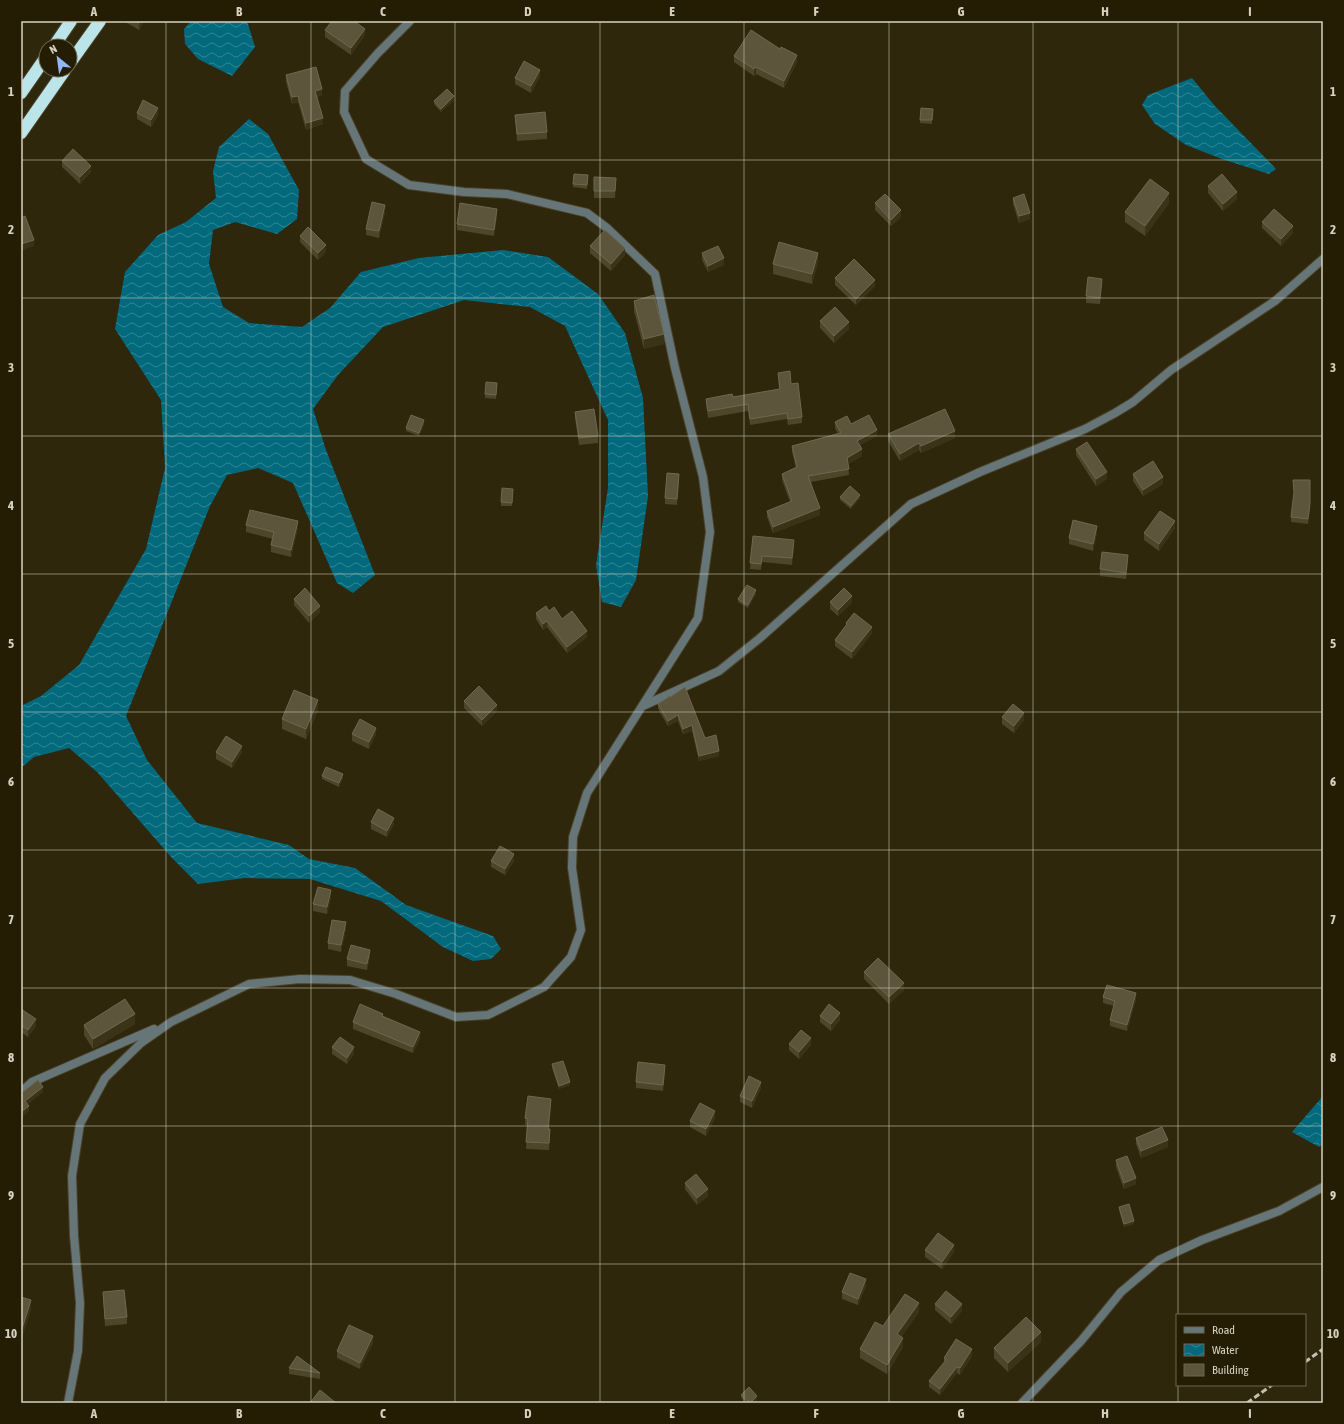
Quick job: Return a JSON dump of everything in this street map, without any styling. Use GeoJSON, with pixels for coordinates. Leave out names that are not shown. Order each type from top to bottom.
{"type":"FeatureCollection","features":[{"type":"Feature","properties":{"kind":"highway"},"geometry":{"type":"LineString","coordinates":[[59,38],[71,21]]}},
{"type":"Feature","properties":{"kind":"highway"},"geometry":{"type":"LineString","coordinates":[[78,53],[100,21]]}},
{"type":"Feature","properties":{"kind":"highway"},"geometry":{"type":"LineString","coordinates":[[21,93],[38,69]]}},
{"type":"Feature","properties":{"kind":"highway"},"geometry":{"type":"LineString","coordinates":[[21,133],[59,78]]}},
{"type":"Feature","properties":{"kind":"street"},"geometry":{"type":"LineString","coordinates":[[21,1092],[32,1082],[171,1022],[249,984],[300,979],[350,980],[396,994],[456,1017],[488,1015],[544,987],[571,957],[581,930],[572,868],[573,837],[587,793],[698,618],[710,532],[703,477],[675,368],[655,274],[607,228],[587,213],[507,194],[464,192],[409,185],[366,159],[344,112],[345,91],[378,53],[410,21]]}},
{"type":"Feature","properties":{"kind":"street"},"geometry":{"type":"LineString","coordinates":[[644,705],[719,671],[760,638],[911,504],[980,472],[1085,429],[1115,413],[1133,402],[1171,370],[1274,301],[1323,259]]}},
{"type":"Feature","properties":{"kind":"street"},"geometry":{"type":"LineString","coordinates":[[68,1403],[78,1351],[80,1303],[74,1236],[72,1176],[80,1124],[105,1078],[141,1043],[171,1022]]}},
{"type":"Feature","properties":{"kind":"street"},"geometry":{"type":"LineString","coordinates":[[1022,1403],[1081,1341],[1121,1292],[1159,1260],[1202,1240],[1279,1211],[1323,1187]]}},
{"type":"Feature","properties":{"kind":"water"},"geometry":{"type":"Polygon","coordinates":[[[191,21],[247,21],[255,47],[232,76],[198,59],[185,44],[184,29],[191,21]]]}},
{"type":"Feature","properties":{"kind":"water"},"geometry":{"type":"Polygon","coordinates":[[[1192,78],[1214,105],[1276,169],[1269,174],[1222,159],[1186,145],[1155,124],[1142,105],[1148,95],[1192,78]]]}},
{"type":"Feature","properties":{"kind":"water"},"geometry":{"type":"Polygon","coordinates":[[[249,119],[268,134],[299,190],[297,219],[277,234],[235,222],[213,230],[209,264],[223,307],[249,323],[302,327],[330,308],[361,272],[419,258],[503,250],[548,257],[598,294],[625,333],[643,398],[648,496],[636,580],[621,607],[602,602],[596,565],[608,488],[608,420],[565,326],[530,307],[464,300],[383,327],[338,375],[313,409],[326,450],[375,575],[353,593],[337,583],[293,483],[258,468],[227,475],[210,506],[126,716],[147,760],[197,823],[289,845],[309,859],[355,868],[406,905],[493,936],[501,949],[491,959],[473,961],[443,947],[381,901],[310,879],[245,878],[198,884],[172,858],[97,772],[69,748],[34,757],[21,768],[21,706],[41,696],[79,665],[146,549],[165,468],[161,400],[115,329],[125,272],[158,235],[186,222],[216,198],[213,171],[219,147],[249,119]]]}},
{"type":"Feature","properties":{"kind":"water"},"geometry":{"type":"Polygon","coordinates":[[[1323,1096],[1323,1143],[1319,1147],[1292,1132],[1323,1096]]]}},
{"type":"Feature","properties":{"kind":"building"},"geometry":{"type":"Polygon","coordinates":[[[332,21],[354,21],[365,29],[351,48],[325,30],[332,21]]]}},
{"type":"Feature","properties":{"kind":"building"},"geometry":{"type":"Polygon","coordinates":[[[751,30],[780,49],[781,47],[797,55],[784,81],[756,67],[754,69],[734,56],[751,30]]]}},
{"type":"Feature","properties":{"kind":"building"},"geometry":{"type":"Polygon","coordinates":[[[524,61],[540,70],[531,86],[515,78],[524,61]]]}},
{"type":"Feature","properties":{"kind":"building"},"geometry":{"type":"Polygon","coordinates":[[[316,67],[322,89],[315,91],[323,118],[306,123],[298,96],[292,97],[286,75],[316,67]]]}},
{"type":"Feature","properties":{"kind":"building"},"geometry":{"type":"Polygon","coordinates":[[[447,89],[454,96],[441,109],[434,101],[447,89]]]}},
{"type":"Feature","properties":{"kind":"building"},"geometry":{"type":"Polygon","coordinates":[[[143,100],[158,108],[151,120],[137,113],[143,100]]]}},
{"type":"Feature","properties":{"kind":"building"},"geometry":{"type":"Polygon","coordinates":[[[921,108],[933,109],[932,120],[920,120],[921,108]]]}},
{"type":"Feature","properties":{"kind":"building"},"geometry":{"type":"Polygon","coordinates":[[[545,112],[547,132],[517,134],[515,115],[545,112]]]}},
{"type":"Feature","properties":{"kind":"building"},"geometry":{"type":"Polygon","coordinates":[[[73,149],[91,166],[80,177],[62,161],[73,149]]]}},
{"type":"Feature","properties":{"kind":"building"},"geometry":{"type":"Polygon","coordinates":[[[574,174],[588,175],[587,185],[573,184],[574,174]]]}},
{"type":"Feature","properties":{"kind":"building"},"geometry":{"type":"Polygon","coordinates":[[[1222,174],[1237,192],[1223,204],[1208,186],[1222,174]]]}},
{"type":"Feature","properties":{"kind":"building"},"geometry":{"type":"Polygon","coordinates":[[[594,177],[616,178],[615,191],[594,191],[594,177]]]}},
{"type":"Feature","properties":{"kind":"building"},"geometry":{"type":"Polygon","coordinates":[[[1150,179],[1169,193],[1145,226],[1125,212],[1150,179]]]}},
{"type":"Feature","properties":{"kind":"building"},"geometry":{"type":"Polygon","coordinates":[[[885,194],[901,210],[891,220],[875,203],[885,194]]]}},
{"type":"Feature","properties":{"kind":"building"},"geometry":{"type":"Polygon","coordinates":[[[1024,194],[1030,213],[1019,216],[1013,198],[1024,194]]]}},
{"type":"Feature","properties":{"kind":"building"},"geometry":{"type":"Polygon","coordinates":[[[372,202],[385,205],[379,231],[366,229],[372,202]]]}},
{"type":"Feature","properties":{"kind":"building"},"geometry":{"type":"Polygon","coordinates":[[[460,203],[497,209],[494,230],[457,224],[460,203]]]}},
{"type":"Feature","properties":{"kind":"building"},"geometry":{"type":"Polygon","coordinates":[[[1274,209],[1293,226],[1281,239],[1262,222],[1274,209]]]}},
{"type":"Feature","properties":{"kind":"building"},"geometry":{"type":"Polygon","coordinates":[[[25,216],[34,240],[21,244],[21,218],[25,216]]]}},
{"type":"Feature","properties":{"kind":"building"},"geometry":{"type":"Polygon","coordinates":[[[308,227],[326,245],[318,253],[300,236],[308,227]]]}},
{"type":"Feature","properties":{"kind":"building"},"geometry":{"type":"Polygon","coordinates":[[[605,230],[625,248],[611,264],[590,246],[605,230]]]}},
{"type":"Feature","properties":{"kind":"building"},"geometry":{"type":"Polygon","coordinates":[[[779,242],[818,253],[812,274],[773,264],[779,242]]]}},
{"type":"Feature","properties":{"kind":"building"},"geometry":{"type":"Polygon","coordinates":[[[718,246],[724,258],[708,266],[702,253],[718,246]]]}},
{"type":"Feature","properties":{"kind":"building"},"geometry":{"type":"Polygon","coordinates":[[[854,259],[875,280],[856,299],[835,278],[854,259]]]}},
{"type":"Feature","properties":{"kind":"building"},"geometry":{"type":"Polygon","coordinates":[[[1088,277],[1102,279],[1100,298],[1086,296],[1088,277]]]}},
{"type":"Feature","properties":{"kind":"building"},"geometry":{"type":"Polygon","coordinates":[[[654,295],[664,334],[644,339],[634,301],[654,295]]]}},
{"type":"Feature","properties":{"kind":"building"},"geometry":{"type":"Polygon","coordinates":[[[835,307],[849,322],[834,336],[820,321],[835,307]]]}},
{"type":"Feature","properties":{"kind":"building"},"geometry":{"type":"Polygon","coordinates":[[[790,371],[791,384],[798,383],[802,417],[788,419],[787,413],[750,419],[748,404],[708,411],[706,399],[732,394],[733,397],[780,389],[778,373],[790,371]]]}},
{"type":"Feature","properties":{"kind":"building"},"geometry":{"type":"Polygon","coordinates":[[[486,382],[497,383],[496,395],[485,394],[486,382]]]}},
{"type":"Feature","properties":{"kind":"building"},"geometry":{"type":"Polygon","coordinates":[[[594,409],[598,436],[579,438],[575,412],[594,409]]]}},
{"type":"Feature","properties":{"kind":"building"},"geometry":{"type":"Polygon","coordinates":[[[945,409],[955,431],[921,446],[919,443],[900,454],[888,434],[945,409]]]}},
{"type":"Feature","properties":{"kind":"building"},"geometry":{"type":"Polygon","coordinates":[[[411,415],[424,420],[419,433],[406,428],[411,415]]]}},
{"type":"Feature","properties":{"kind":"building"},"geometry":{"type":"Polygon","coordinates":[[[869,415],[877,430],[857,441],[862,449],[847,458],[849,469],[808,476],[820,508],[773,527],[767,511],[792,501],[782,474],[797,467],[792,446],[841,433],[835,422],[847,416],[851,424],[869,415]]]}},
{"type":"Feature","properties":{"kind":"building"},"geometry":{"type":"Polygon","coordinates":[[[1087,442],[1107,472],[1096,479],[1076,449],[1087,442]]]}},
{"type":"Feature","properties":{"kind":"building"},"geometry":{"type":"Polygon","coordinates":[[[1153,461],[1163,477],[1143,490],[1133,474],[1153,461]]]}},
{"type":"Feature","properties":{"kind":"building"},"geometry":{"type":"Polygon","coordinates":[[[667,473],[679,474],[677,499],[665,498],[667,473]]]}},
{"type":"Feature","properties":{"kind":"building"},"geometry":{"type":"Polygon","coordinates":[[[1293,480],[1310,480],[1308,519],[1291,517],[1294,492],[1293,480]]]}},
{"type":"Feature","properties":{"kind":"building"},"geometry":{"type":"Polygon","coordinates":[[[850,486],[860,495],[851,506],[840,497],[850,486]]]}},
{"type":"Feature","properties":{"kind":"building"},"geometry":{"type":"Polygon","coordinates":[[[502,488],[513,489],[512,503],[501,502],[502,488]]]}},
{"type":"Feature","properties":{"kind":"building"},"geometry":{"type":"Polygon","coordinates":[[[250,510],[298,521],[291,550],[271,545],[274,532],[246,525],[250,510]]]}},
{"type":"Feature","properties":{"kind":"building"},"geometry":{"type":"Polygon","coordinates":[[[1160,511],[1175,521],[1159,544],[1144,533],[1160,511]]]}},
{"type":"Feature","properties":{"kind":"building"},"geometry":{"type":"Polygon","coordinates":[[[1073,520],[1097,526],[1093,544],[1069,538],[1073,520]]]}},
{"type":"Feature","properties":{"kind":"building"},"geometry":{"type":"Polygon","coordinates":[[[753,536],[794,540],[792,558],[762,556],[761,564],[750,563],[753,536]]]}},
{"type":"Feature","properties":{"kind":"building"},"geometry":{"type":"Polygon","coordinates":[[[1102,552],[1128,555],[1126,573],[1100,569],[1102,552]]]}},
{"type":"Feature","properties":{"kind":"building"},"geometry":{"type":"Polygon","coordinates":[[[747,585],[756,590],[748,605],[738,599],[747,585]]]}},
{"type":"Feature","properties":{"kind":"building"},"geometry":{"type":"Polygon","coordinates":[[[305,588],[320,606],[309,616],[294,599],[305,588]]]}},
{"type":"Feature","properties":{"kind":"building"},"geometry":{"type":"Polygon","coordinates":[[[844,588],[852,596],[838,610],[830,602],[844,588]]]}},
{"type":"Feature","properties":{"kind":"building"},"geometry":{"type":"Polygon","coordinates":[[[546,606],[549,611],[554,607],[562,619],[572,611],[587,631],[567,647],[547,621],[543,624],[536,613],[546,606]]]}},
{"type":"Feature","properties":{"kind":"building"},"geometry":{"type":"Polygon","coordinates":[[[854,613],[872,627],[852,652],[835,640],[854,613]]]}},
{"type":"Feature","properties":{"kind":"building"},"geometry":{"type":"Polygon","coordinates":[[[479,686],[497,705],[482,720],[464,701],[479,686]]]}},
{"type":"Feature","properties":{"kind":"building"},"geometry":{"type":"Polygon","coordinates":[[[685,687],[705,738],[716,735],[719,751],[699,756],[692,725],[683,729],[678,715],[668,721],[658,704],[685,687]]]}},
{"type":"Feature","properties":{"kind":"building"},"geometry":{"type":"Polygon","coordinates":[[[294,690],[318,700],[306,729],[282,719],[294,690]]]}},
{"type":"Feature","properties":{"kind":"building"},"geometry":{"type":"Polygon","coordinates":[[[1013,704],[1024,713],[1014,726],[1002,717],[1013,704]]]}},
{"type":"Feature","properties":{"kind":"building"},"geometry":{"type":"Polygon","coordinates":[[[360,719],[376,728],[369,742],[352,734],[360,719]]]}},
{"type":"Feature","properties":{"kind":"building"},"geometry":{"type":"Polygon","coordinates":[[[226,736],[242,746],[232,762],[216,752],[226,736]]]}},
{"type":"Feature","properties":{"kind":"building"},"geometry":{"type":"Polygon","coordinates":[[[326,767],[343,774],[339,783],[322,776],[326,767]]]}},
{"type":"Feature","properties":{"kind":"building"},"geometry":{"type":"Polygon","coordinates":[[[378,809],[394,818],[387,831],[371,822],[378,809]]]}},
{"type":"Feature","properties":{"kind":"building"},"geometry":{"type":"Polygon","coordinates":[[[500,846],[514,854],[505,869],[491,861],[500,846]]]}},
{"type":"Feature","properties":{"kind":"building"},"geometry":{"type":"Polygon","coordinates":[[[318,887],[331,890],[327,907],[313,904],[318,887]]]}},
{"type":"Feature","properties":{"kind":"building"},"geometry":{"type":"Polygon","coordinates":[[[332,920],[346,922],[341,945],[328,943],[332,920]]]}},
{"type":"Feature","properties":{"kind":"building"},"geometry":{"type":"Polygon","coordinates":[[[351,945],[370,950],[367,964],[347,959],[351,945]]]}},
{"type":"Feature","properties":{"kind":"building"},"geometry":{"type":"Polygon","coordinates":[[[878,958],[904,983],[889,997],[864,972],[878,958]]]}},
{"type":"Feature","properties":{"kind":"building"},"geometry":{"type":"Polygon","coordinates":[[[1107,985],[1136,993],[1127,1025],[1110,1020],[1115,1001],[1103,997],[1107,985]]]}},
{"type":"Feature","properties":{"kind":"building"},"geometry":{"type":"Polygon","coordinates":[[[125,999],[135,1014],[93,1039],[84,1025],[125,999]]]}},
{"type":"Feature","properties":{"kind":"building"},"geometry":{"type":"Polygon","coordinates":[[[360,1004],[383,1014],[382,1016],[420,1032],[413,1047],[353,1022],[360,1004]]]}},
{"type":"Feature","properties":{"kind":"building"},"geometry":{"type":"Polygon","coordinates":[[[829,1004],[840,1013],[831,1024],[820,1016],[829,1004]]]}},
{"type":"Feature","properties":{"kind":"building"},"geometry":{"type":"Polygon","coordinates":[[[21,1009],[36,1019],[28,1030],[21,1025],[21,1009]]]}},
{"type":"Feature","properties":{"kind":"building"},"geometry":{"type":"Polygon","coordinates":[[[801,1030],[811,1038],[799,1052],[789,1044],[801,1030]]]}},
{"type":"Feature","properties":{"kind":"building"},"geometry":{"type":"Polygon","coordinates":[[[340,1037],[354,1047],[347,1058],[332,1047],[340,1037]]]}},
{"type":"Feature","properties":{"kind":"building"},"geometry":{"type":"Polygon","coordinates":[[[563,1061],[570,1082],[559,1086],[552,1064],[563,1061]]]}},
{"type":"Feature","properties":{"kind":"building"},"geometry":{"type":"Polygon","coordinates":[[[638,1062],[665,1065],[663,1085],[636,1082],[638,1062]]]}},
{"type":"Feature","properties":{"kind":"building"},"geometry":{"type":"Polygon","coordinates":[[[749,1076],[761,1082],[752,1101],[740,1096],[749,1076]]]}},
{"type":"Feature","properties":{"kind":"building"},"geometry":{"type":"Polygon","coordinates":[[[38,1080],[43,1087],[25,1101],[29,1106],[21,1112],[21,1092],[38,1080]]]}},
{"type":"Feature","properties":{"kind":"building"},"geometry":{"type":"Polygon","coordinates":[[[528,1096],[551,1099],[548,1129],[550,1129],[549,1143],[526,1142],[528,1119],[525,1118],[528,1096]]]}},
{"type":"Feature","properties":{"kind":"building"},"geometry":{"type":"Polygon","coordinates":[[[700,1103],[715,1111],[706,1129],[690,1121],[700,1103]]]}},
{"type":"Feature","properties":{"kind":"building"},"geometry":{"type":"Polygon","coordinates":[[[1162,1127],[1168,1140],[1141,1151],[1136,1138],[1162,1127]]]}},
{"type":"Feature","properties":{"kind":"building"},"geometry":{"type":"Polygon","coordinates":[[[1127,1156],[1136,1178],[1124,1183],[1116,1160],[1127,1156]]]}},
{"type":"Feature","properties":{"kind":"building"},"geometry":{"type":"Polygon","coordinates":[[[696,1174],[708,1189],[697,1198],[685,1183],[696,1174]]]}},
{"type":"Feature","properties":{"kind":"building"},"geometry":{"type":"Polygon","coordinates":[[[1129,1204],[1134,1221],[1124,1224],[1119,1207],[1129,1204]]]}},
{"type":"Feature","properties":{"kind":"building"},"geometry":{"type":"Polygon","coordinates":[[[938,1233],[954,1245],[942,1262],[925,1250],[938,1233]]]}},
{"type":"Feature","properties":{"kind":"building"},"geometry":{"type":"Polygon","coordinates":[[[850,1273],[866,1279],[858,1299],[842,1292],[850,1273]]]}},
{"type":"Feature","properties":{"kind":"building"},"geometry":{"type":"Polygon","coordinates":[[[124,1290],[127,1317],[105,1319],[103,1292],[124,1290]]]}},
{"type":"Feature","properties":{"kind":"building"},"geometry":{"type":"Polygon","coordinates":[[[946,1291],[962,1304],[951,1317],[935,1304],[946,1291]]]}},
{"type":"Feature","properties":{"kind":"building"},"geometry":{"type":"Polygon","coordinates":[[[905,1294],[919,1303],[897,1334],[903,1338],[887,1365],[860,1349],[875,1322],[883,1326],[905,1294]]]}},
{"type":"Feature","properties":{"kind":"building"},"geometry":{"type":"Polygon","coordinates":[[[21,1297],[31,1300],[21,1332],[21,1297]]]}},
{"type":"Feature","properties":{"kind":"building"},"geometry":{"type":"Polygon","coordinates":[[[1026,1317],[1041,1332],[1008,1363],[994,1348],[1026,1317]]]}},
{"type":"Feature","properties":{"kind":"building"},"geometry":{"type":"Polygon","coordinates":[[[349,1325],[373,1336],[360,1363],[337,1351],[349,1325]]]}},
{"type":"Feature","properties":{"kind":"building"},"geometry":{"type":"Polygon","coordinates":[[[956,1339],[972,1349],[960,1368],[957,1367],[940,1389],[929,1381],[946,1360],[944,1358],[956,1339]]]}},
{"type":"Feature","properties":{"kind":"building"},"geometry":{"type":"Polygon","coordinates":[[[297,1356],[320,1373],[289,1368],[297,1356]]]}},
{"type":"Feature","properties":{"kind":"building"},"geometry":{"type":"Polygon","coordinates":[[[749,1387],[757,1396],[750,1403],[741,1395],[749,1387]]]}},
{"type":"Feature","properties":{"kind":"building"},"geometry":{"type":"Polygon","coordinates":[[[320,1390],[336,1403],[310,1403],[320,1390]]]}},
{"type":"Feature","properties":{"kind":"railway"},"geometry":{"type":"LineString","coordinates":[[1306,1361],[1323,1349]]}},
{"type":"Feature","properties":{"kind":"railway"},"geometry":{"type":"LineString","coordinates":[[1247,1403],[1271,1386]]}}]}
